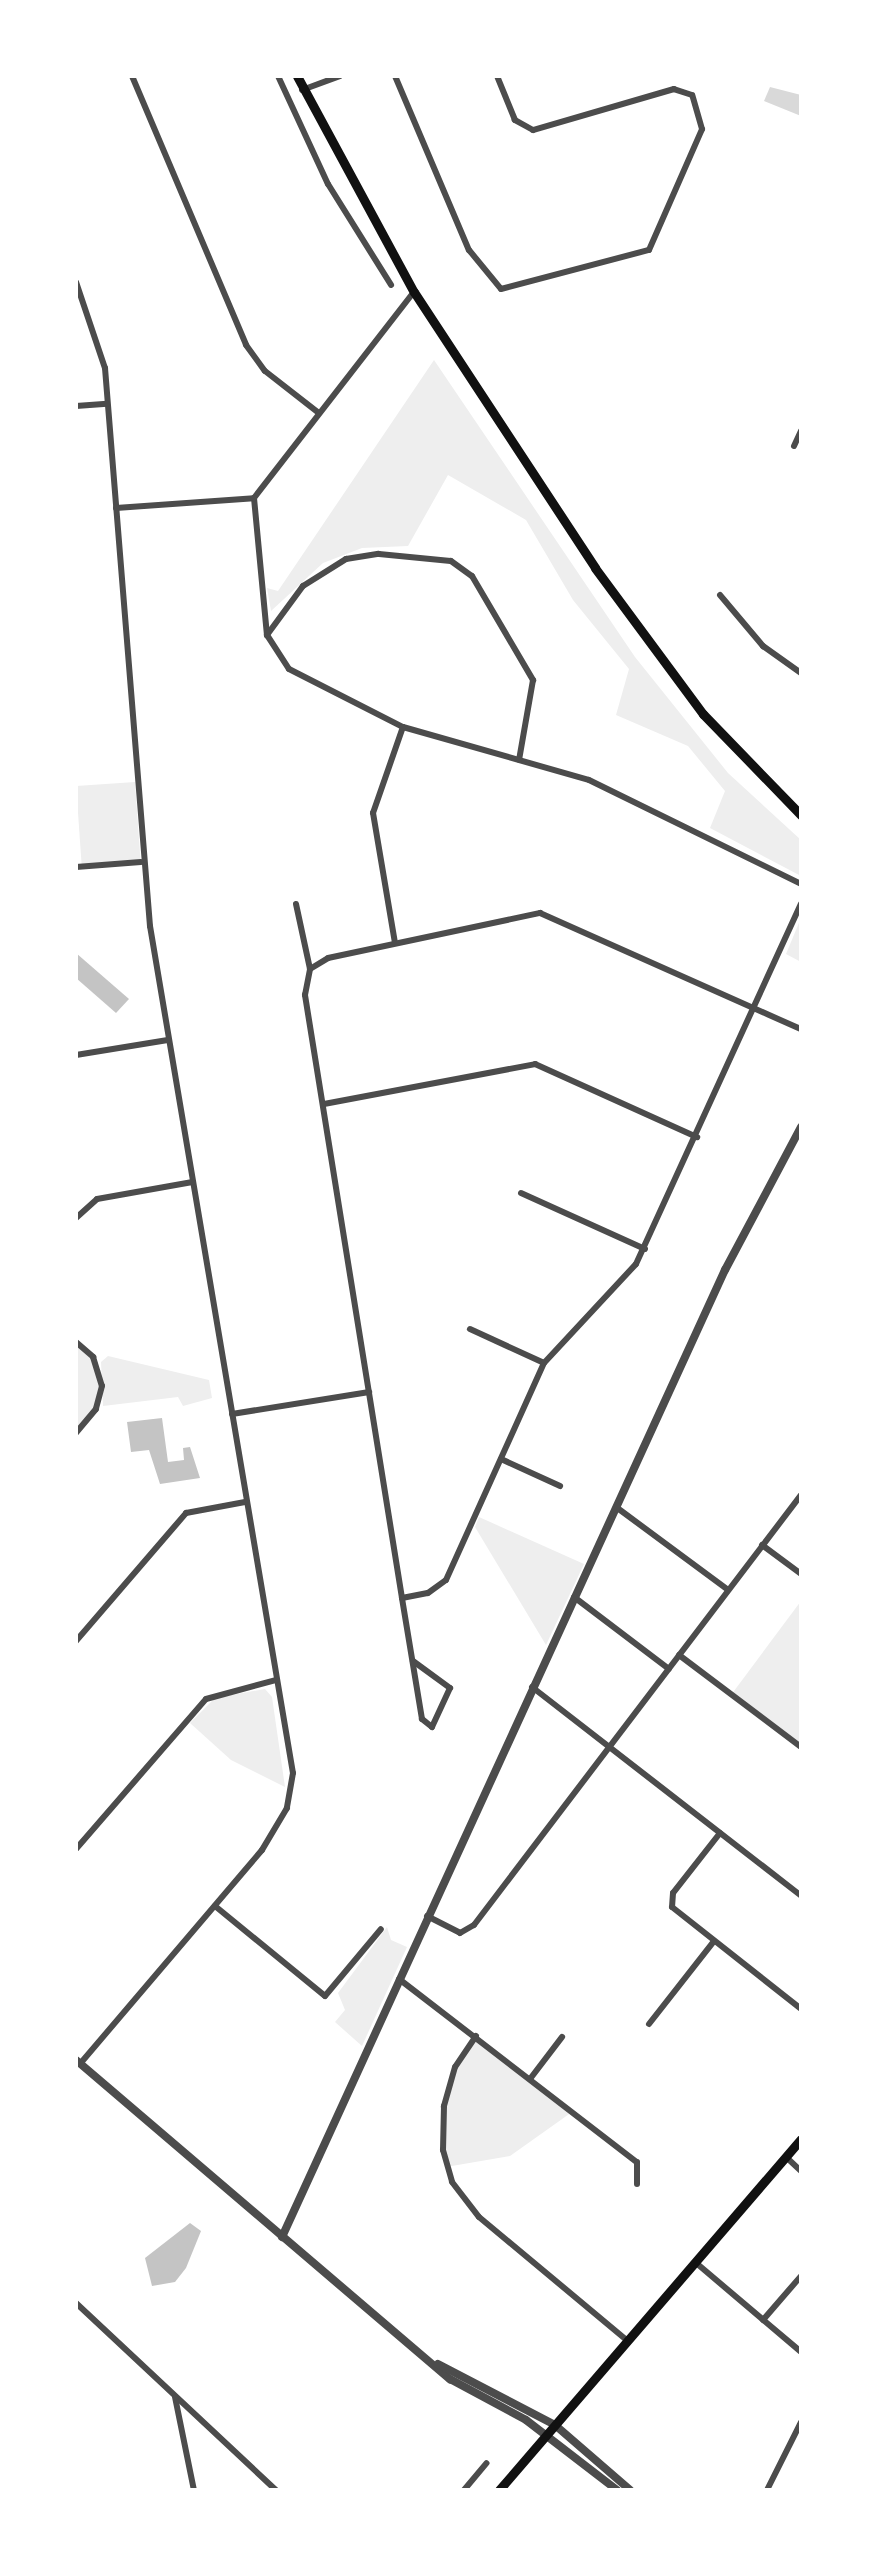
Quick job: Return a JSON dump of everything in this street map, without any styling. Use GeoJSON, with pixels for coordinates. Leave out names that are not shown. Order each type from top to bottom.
{"type":"FeatureCollection","features":[{"type":"Feature","properties":{"kind":"main road"},"geometry":{"type":"LineString","coordinates":[[297,76],[414,292],[655,654],[801,815]]}},
{"type":"Feature","properties":{"kind":"main road"},"geometry":{"type":"LineString","coordinates":[[499,2490],[801,2139]]}},
{"type":"Feature","properties":{"kind":"street"},"geometry":{"type":"LineString","coordinates":[[132,76],[246,345],[265,371],[319,413]]}},
{"type":"Feature","properties":{"kind":"street"},"geometry":{"type":"LineString","coordinates":[[278,76],[328,184],[391,285]]}},
{"type":"Feature","properties":{"kind":"street"},"geometry":{"type":"LineString","coordinates":[[302,90],[340,76]]}},
{"type":"Feature","properties":{"kind":"street"},"geometry":{"type":"LineString","coordinates":[[395,76],[469,250],[508,291],[651,248],[702,129],[684,90],[533,130],[515,120],[497,76]]}},
{"type":"Feature","properties":{"kind":"street"},"geometry":{"type":"LineString","coordinates":[[76,282],[101,347],[116,508],[141,862],[276,1680],[291,1792],[262,1850],[78,2062],[456,2384],[547,2435],[617,2490]]}},
{"type":"Feature","properties":{"kind":"street"},"geometry":{"type":"LineString","coordinates":[[414,292],[254,498],[267,635],[289,669],[403,727],[519,760],[671,815],[801,884]]}},
{"type":"Feature","properties":{"kind":"street"},"geometry":{"type":"LineString","coordinates":[[76,406],[107,404]]}},
{"type":"Feature","properties":{"kind":"street"},"geometry":{"type":"LineString","coordinates":[[794,446],[801,431]]}},
{"type":"Feature","properties":{"kind":"street"},"geometry":{"type":"LineString","coordinates":[[116,508],[254,498]]}},
{"type":"Feature","properties":{"kind":"street"},"geometry":{"type":"LineString","coordinates":[[267,635],[303,586],[346,559],[379,554],[451,561],[472,576],[533,680],[519,760]]}},
{"type":"Feature","properties":{"kind":"street"},"geometry":{"type":"LineString","coordinates":[[720,595],[763,646],[801,673]]}},
{"type":"Feature","properties":{"kind":"street"},"geometry":{"type":"LineString","coordinates":[[395,943],[373,813],[403,727]]}},
{"type":"Feature","properties":{"kind":"street"},"geometry":{"type":"LineString","coordinates":[[76,867],[141,862]]}},
{"type":"Feature","properties":{"kind":"street"},"geometry":{"type":"LineString","coordinates":[[296,904],[310,969],[305,995],[402,1598],[422,1719],[432,1727],[450,1688],[413,1661]]}},
{"type":"Feature","properties":{"kind":"street"},"geometry":{"type":"LineString","coordinates":[[402,1598],[428,1593],[446,1580],[544,1363],[645,1249],[801,904]]}},
{"type":"Feature","properties":{"kind":"street"},"geometry":{"type":"LineString","coordinates":[[310,969],[395,943],[540,913],[801,1029]]}},
{"type":"Feature","properties":{"kind":"street"},"geometry":{"type":"LineString","coordinates":[[76,1055],[168,1040]]}},
{"type":"Feature","properties":{"kind":"street"},"geometry":{"type":"LineString","coordinates":[[324,1104],[535,1064],[697,1137]]}},
{"type":"Feature","properties":{"kind":"street"},"geometry":{"type":"LineString","coordinates":[[282,2237],[616,1507],[801,1127]]}},
{"type":"Feature","properties":{"kind":"street"},"geometry":{"type":"LineString","coordinates":[[76,1218],[106,1196],[192,1182]]}},
{"type":"Feature","properties":{"kind":"street"},"geometry":{"type":"LineString","coordinates":[[521,1193],[645,1249]]}},
{"type":"Feature","properties":{"kind":"street"},"geometry":{"type":"LineString","coordinates":[[470,1329],[544,1363]]}},
{"type":"Feature","properties":{"kind":"street"},"geometry":{"type":"LineString","coordinates":[[76,1342],[93,1357],[102,1386],[96,1409],[76,1433]]}},
{"type":"Feature","properties":{"kind":"street"},"geometry":{"type":"LineString","coordinates":[[232,1414],[369,1392]]}},
{"type":"Feature","properties":{"kind":"street"},"geometry":{"type":"LineString","coordinates":[[501,1459],[560,1486]]}},
{"type":"Feature","properties":{"kind":"street"},"geometry":{"type":"LineString","coordinates":[[427,1916],[454,1931],[470,1930],[801,1495]]}},
{"type":"Feature","properties":{"kind":"street"},"geometry":{"type":"LineString","coordinates":[[76,1641],[186,1513],[245,1502]]}},
{"type":"Feature","properties":{"kind":"street"},"geometry":{"type":"LineString","coordinates":[[616,1507],[728,1590]]}},
{"type":"Feature","properties":{"kind":"street"},"geometry":{"type":"LineString","coordinates":[[762,1545],[801,1574]]}},
{"type":"Feature","properties":{"kind":"street"},"geometry":{"type":"LineString","coordinates":[[574,1597],[669,1669]]}},
{"type":"Feature","properties":{"kind":"street"},"geometry":{"type":"LineString","coordinates":[[679,1655],[801,1747]]}},
{"type":"Feature","properties":{"kind":"street"},"geometry":{"type":"LineString","coordinates":[[76,1849],[206,1699],[276,1680]]}},
{"type":"Feature","properties":{"kind":"street"},"geometry":{"type":"LineString","coordinates":[[532,1687],[801,1896]]}},
{"type":"Feature","properties":{"kind":"street"},"geometry":{"type":"LineString","coordinates":[[720,1833],[670,1903],[801,2009]]}},
{"type":"Feature","properties":{"kind":"street"},"geometry":{"type":"LineString","coordinates":[[215,1906],[325,1996],[381,1929]]}},
{"type":"Feature","properties":{"kind":"street"},"geometry":{"type":"LineString","coordinates":[[649,2024],[714,1941]]}},
{"type":"Feature","properties":{"kind":"street"},"geometry":{"type":"LineString","coordinates":[[399,1979],[637,2162],[637,2184]]}},
{"type":"Feature","properties":{"kind":"street"},"geometry":{"type":"LineString","coordinates":[[476,2036],[455,2067],[444,2106],[443,2150],[452,2182],[479,2217],[628,2341]]}},
{"type":"Feature","properties":{"kind":"street"},"geometry":{"type":"LineString","coordinates":[[530,2079],[562,2037]]}},
{"type":"Feature","properties":{"kind":"street"},"geometry":{"type":"LineString","coordinates":[[786,2157],[801,2171]]}},
{"type":"Feature","properties":{"kind":"street"},"geometry":{"type":"LineString","coordinates":[[695,2262],[801,2352]]}},
{"type":"Feature","properties":{"kind":"street"},"geometry":{"type":"LineString","coordinates":[[763,2320],[801,2276]]}},
{"type":"Feature","properties":{"kind":"street"},"geometry":{"type":"LineString","coordinates":[[76,2303],[276,2490]]}},
{"type":"Feature","properties":{"kind":"street"},"geometry":{"type":"LineString","coordinates":[[431,2360],[555,2425],[630,2490]]}},
{"type":"Feature","properties":{"kind":"street"},"geometry":{"type":"LineString","coordinates":[[175,2397],[194,2490]]}},
{"type":"Feature","properties":{"kind":"street"},"geometry":{"type":"LineString","coordinates":[[767,2490],[801,2422]]}},
{"type":"Feature","properties":{"kind":"street"},"geometry":{"type":"LineString","coordinates":[[464,2490],[487,2463]]}},
{"type":"Feature","properties":{"kind":"shaded area"},"geometry":{"type":"Polygon","coordinates":[[[770,87],[801,95],[801,116],[764,101],[770,87]]]}},
{"type":"Feature","properties":{"kind":"shaded area"},"geometry":{"type":"Polygon","coordinates":[[[434,360],[635,657],[728,773],[801,840],[801,876],[710,828],[725,791],[688,746],[616,715],[629,669],[573,600],[526,520],[448,475],[408,546],[362,548],[323,563],[271,611],[267,588],[278,591],[434,360]]]}},
{"type":"Feature","properties":{"kind":"shaded area"},"geometry":{"type":"Polygon","coordinates":[[[135,782],[141,862],[82,866],[76,786],[135,782]]]}},
{"type":"Feature","properties":{"kind":"shaded area"},"geometry":{"type":"Polygon","coordinates":[[[801,918],[801,962],[786,954],[801,918]]]}},
{"type":"Feature","properties":{"kind":"shaded area"},"geometry":{"type":"Polygon","coordinates":[[[76,1342],[98,1365],[101,1398],[76,1433],[76,1342]]]}},
{"type":"Feature","properties":{"kind":"shaded area"},"geometry":{"type":"Polygon","coordinates":[[[108,1356],[209,1380],[212,1398],[183,1406],[178,1397],[103,1406],[101,1362],[108,1356]]]}},
{"type":"Feature","properties":{"kind":"shaded area"},"geometry":{"type":"Polygon","coordinates":[[[479,1517],[584,1564],[546,1645],[475,1527],[479,1517]]]}},
{"type":"Feature","properties":{"kind":"shaded area"},"geometry":{"type":"Polygon","coordinates":[[[801,1601],[801,1747],[731,1695],[801,1601]]]}},
{"type":"Feature","properties":{"kind":"shaded area"},"geometry":{"type":"Polygon","coordinates":[[[265,1689],[272,1697],[285,1787],[231,1760],[190,1723],[215,1698],[265,1689]]]}},
{"type":"Feature","properties":{"kind":"shaded area"},"geometry":{"type":"Polygon","coordinates":[[[387,1927],[391,1940],[407,1947],[362,2046],[335,2022],[345,2010],[338,1993],[387,1927]]]}},
{"type":"Feature","properties":{"kind":"shaded area"},"geometry":{"type":"Polygon","coordinates":[[[476,2036],[572,2112],[510,2156],[446,2167],[442,2120],[451,2078],[476,2036]]]}},
{"type":"Feature","properties":{"kind":"building"},"geometry":{"type":"Polygon","coordinates":[[[76,953],[129,999],[116,1013],[76,978],[76,953]]]}},
{"type":"Feature","properties":{"kind":"building"},"geometry":{"type":"Polygon","coordinates":[[[162,1418],[168,1462],[184,1460],[183,1448],[190,1447],[200,1478],[160,1484],[149,1450],[131,1452],[127,1422],[162,1418]]]}},
{"type":"Feature","properties":{"kind":"building"},"geometry":{"type":"Polygon","coordinates":[[[190,2223],[201,2231],[186,2268],[175,2282],[152,2286],[145,2258],[190,2223]]]}}]}
